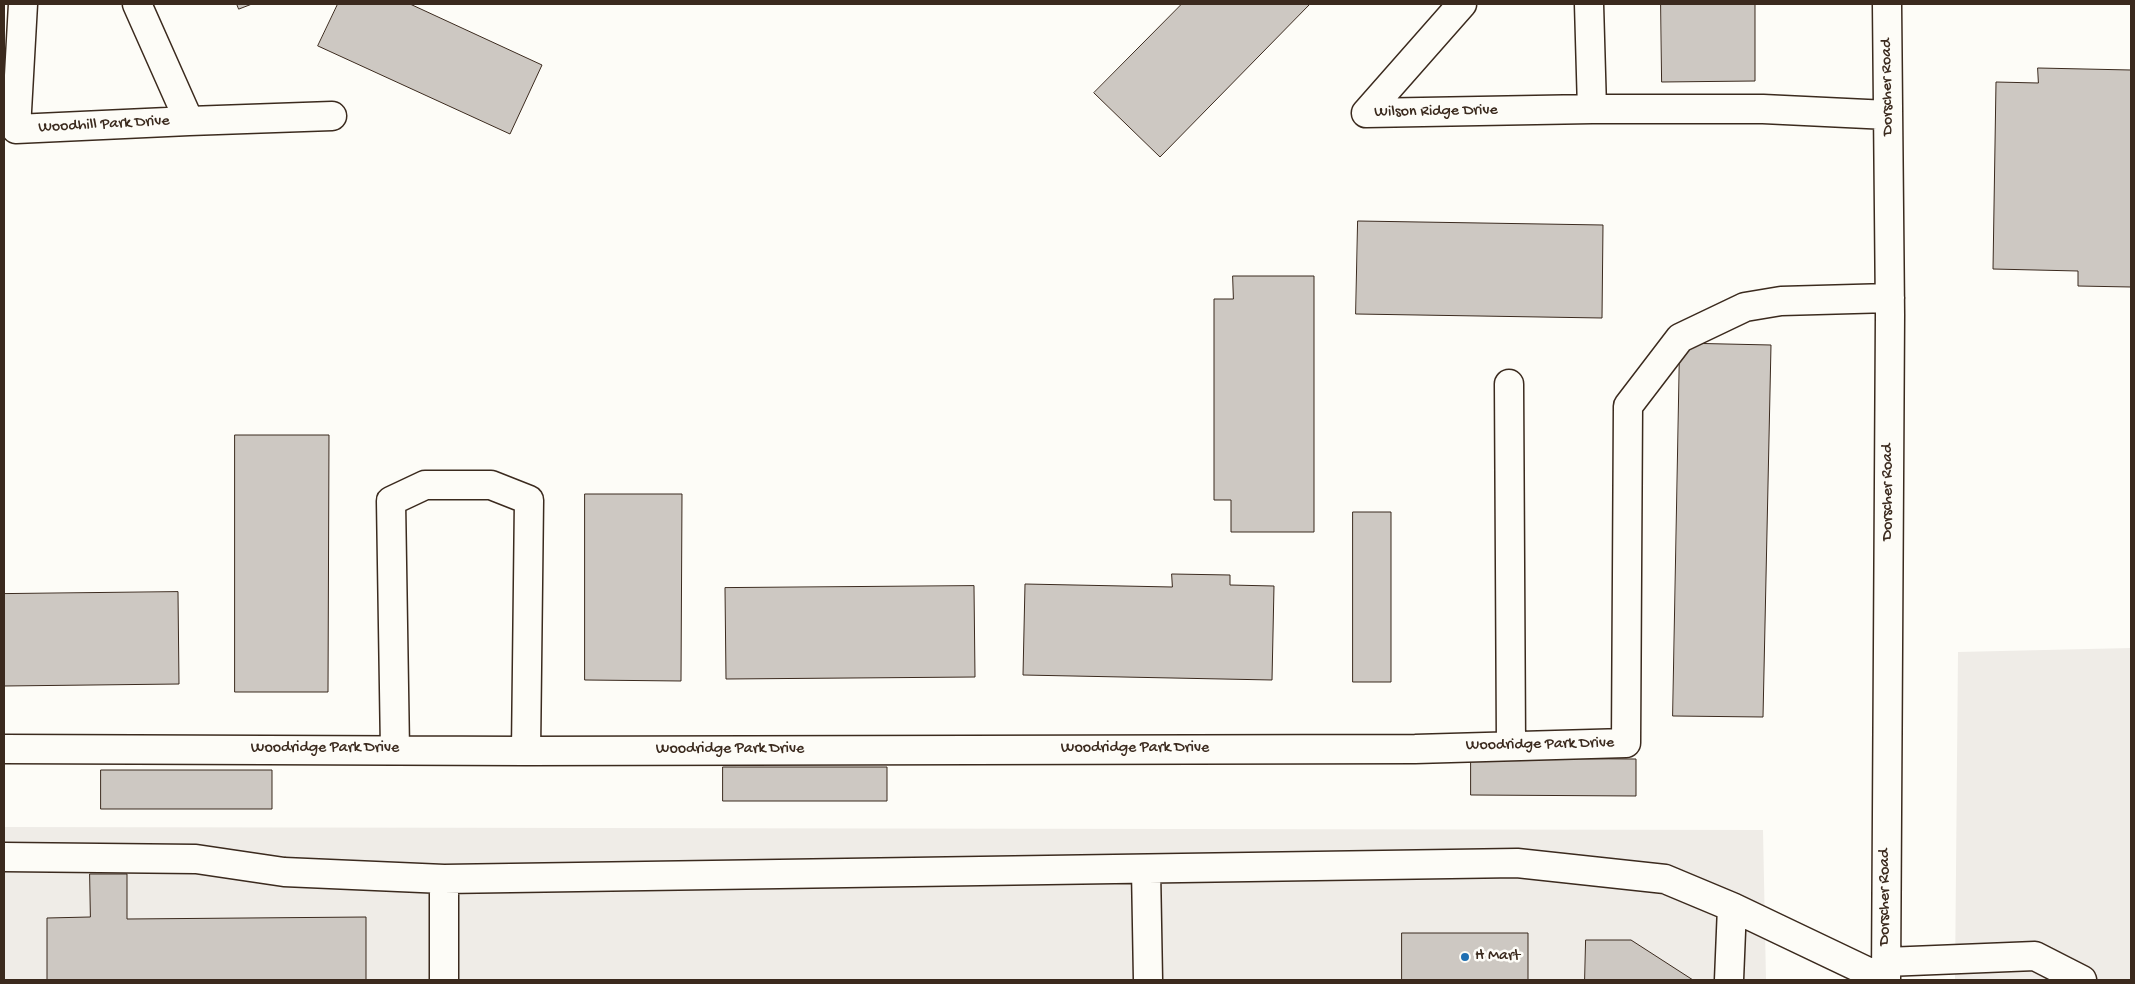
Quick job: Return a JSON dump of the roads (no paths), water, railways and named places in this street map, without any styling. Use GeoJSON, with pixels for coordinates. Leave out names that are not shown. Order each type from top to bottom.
{"type":"FeatureCollection","features":[{"type":"Feature","properties":{"kind":"street","name":"Woodhill Park Drive"},"geometry":{"type":"LineString","coordinates":[[23,4],[16,129],[189,121],[137,4]]}},
{"type":"Feature","properties":{"kind":"street","name":"Wilson Ridge Drive"},"geometry":{"type":"LineString","coordinates":[[1462,4],[1366,113],[1592,109],[1764,109],[1888,115]]}},
{"type":"Feature","properties":{"kind":"street"},"geometry":{"type":"LineString","coordinates":[[1589,4],[1592,109]]}},
{"type":"Feature","properties":{"kind":"street","name":"Dorscher Road"},"geometry":{"type":"LineString","coordinates":[[1885,974],[1890,298],[1887,4]]}},
{"type":"Feature","properties":{"kind":"street"},"geometry":{"type":"LineString","coordinates":[[189,121],[332,116]]}},
{"type":"Feature","properties":{"kind":"street","name":"Woodridge Park Drive"},"geometry":{"type":"LineString","coordinates":[[4,749],[526,751],[1405,749],[1626,743],[1628,406],[1680,338],[1745,307],[1781,301],[1890,298]]}},
{"type":"Feature","properties":{"kind":"street"},"geometry":{"type":"LineString","coordinates":[[1509,384],[1511,745]]}},
{"type":"Feature","properties":{"kind":"street"},"geometry":{"type":"LineString","coordinates":[[394,750],[391,501],[426,485],[491,485],[529,500],[526,751]]}},
{"type":"Feature","properties":{"kind":"street"},"geometry":{"type":"LineString","coordinates":[[4,857],[196,859],[284,872],[444,879],[1518,863],[1665,879],[1885,974],[2035,956],[2082,980]]}},
{"type":"Feature","properties":{"kind":"street"},"geometry":{"type":"LineString","coordinates":[[1146,869],[1148,980]]}},
{"type":"Feature","properties":{"kind":"street"},"geometry":{"type":"LineString","coordinates":[[444,879],[444,980]]}},
{"type":"Feature","properties":{"kind":"street"},"geometry":{"type":"LineString","coordinates":[[1729,980],[1732,907]]}},
{"type":"Feature","properties":{"kind":"place","name":"H Mart"},"geometry":{"type":"Point","coordinates":[1465,957]}}]}
